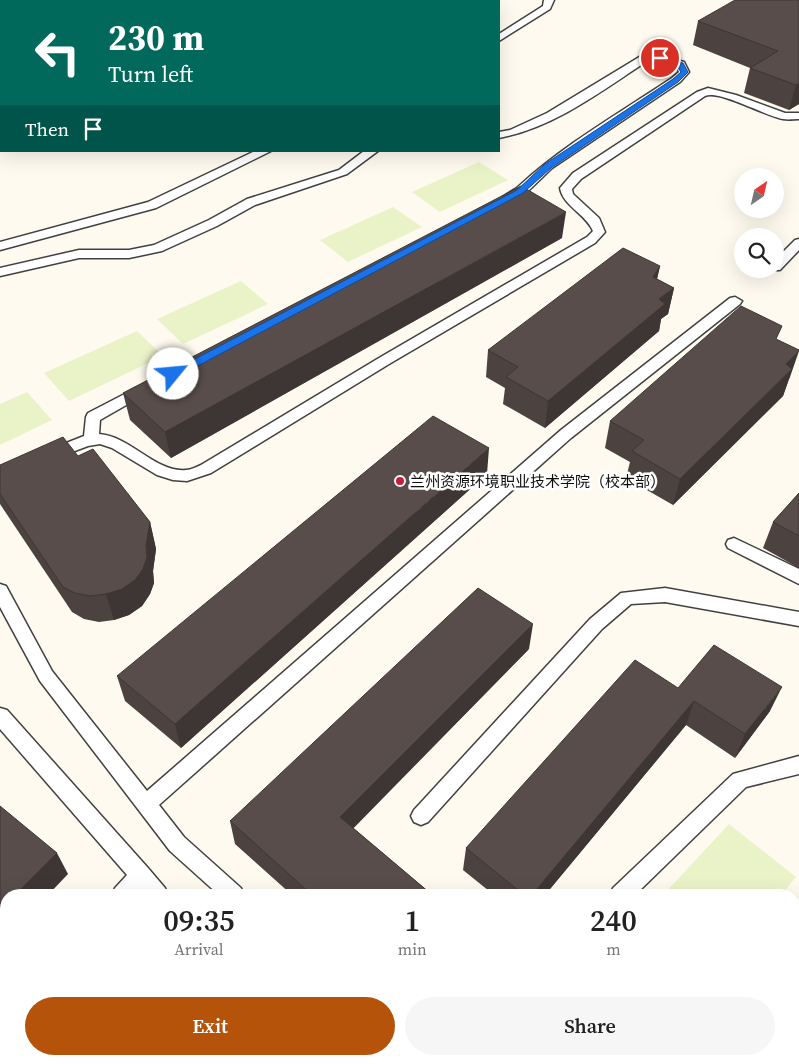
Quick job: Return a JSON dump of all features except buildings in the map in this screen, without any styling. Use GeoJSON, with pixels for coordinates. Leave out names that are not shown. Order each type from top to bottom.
{"type":"FeatureCollection","features":[{"type":"Feature","properties":{"kind":"lane"},"geometry":{"type":"LineString","coordinates":[[500,37],[548,7],[549,0]]}},
{"type":"Feature","properties":{"kind":"lane"},"geometry":{"type":"LineString","coordinates":[[494,205],[520,192],[548,166],[676,80],[684,72],[680,64],[660,58],[645,58],[546,118],[508,135],[500,135]]}},
{"type":"Feature","properties":{"kind":"lane"},"geometry":{"type":"LineString","coordinates":[[36,460],[91,440],[106,440],[139,457],[156,470],[185,476],[206,469],[384,361],[591,240],[599,232],[595,221],[567,195],[566,188],[577,176],[701,94],[708,91],[732,97],[784,116],[799,116]]}},
{"type":"Feature","properties":{"kind":"lane"},"geometry":{"type":"LineString","coordinates":[[0,246],[152,205],[262,152]]}},
{"type":"Feature","properties":{"kind":"lane"},"geometry":{"type":"LineString","coordinates":[[0,272],[79,254],[129,254],[158,248],[213,223],[251,202],[343,172],[371,152]]}},
{"type":"Feature","properties":{"kind":"lane"},"geometry":{"type":"LineString","coordinates":[[784,258],[799,243]]}},
{"type":"Feature","properties":{"kind":"lane"},"geometry":{"type":"LineString","coordinates":[[146,804],[566,434],[736,301]]}},
{"type":"Feature","properties":{"kind":"lane"},"geometry":{"type":"LineString","coordinates":[[91,440],[93,417],[156,383]]}},
{"type":"Feature","properties":{"kind":"lane"},"geometry":{"type":"LineString","coordinates":[[734,544],[799,577]]}},
{"type":"Feature","properties":{"kind":"lane"},"geometry":{"type":"LineString","coordinates":[[0,591],[46,676],[177,844],[227,889]]}},
{"type":"Feature","properties":{"kind":"lane"},"geometry":{"type":"LineString","coordinates":[[421,816],[596,624],[627,598],[665,595],[799,619]]}},
{"type":"Feature","properties":{"kind":"lane"},"geometry":{"type":"LineString","coordinates":[[0,716],[152,889]]}},
{"type":"Feature","properties":{"kind":"lane"},"geometry":{"type":"LineString","coordinates":[[626,889],[740,780],[799,765]]}},
{"type":"Feature","properties":{"kind":"lane"},"geometry":{"type":"LineString","coordinates":[[128,889],[140,876]]}},
{"type":"Feature","properties":{"kind":"green space"},"geometry":{"type":"Polygon","coordinates":[[[479,162],[508,180],[440,212],[412,192],[479,162]]]}},
{"type":"Feature","properties":{"kind":"green space"},"geometry":{"type":"Polygon","coordinates":[[[393,207],[422,227],[348,262],[320,240],[393,207]]]}},
{"type":"Feature","properties":{"kind":"green space"},"geometry":{"type":"Polygon","coordinates":[[[241,281],[268,304],[183,344],[157,319],[241,281]]]}},
{"type":"Feature","properties":{"kind":"green space"},"geometry":{"type":"Polygon","coordinates":[[[137,331],[163,356],[69,401],[44,373],[137,331]]]}},
{"type":"Feature","properties":{"kind":"green space"},"geometry":{"type":"Polygon","coordinates":[[[27,392],[52,420],[0,445],[0,404],[27,392]]]}},
{"type":"Feature","properties":{"kind":"green space"},"geometry":{"type":"Polygon","coordinates":[[[729,824],[796,877],[786,889],[669,889],[729,824]]]}},
{"type":"Feature","properties":{"kind":"place","name":"兰州资源环境职业技术学院（校本部）"},"geometry":{"type":"Point","coordinates":[400,481]}},
{"type":"Feature","properties":{"kind":"route"},"geometry":{"type":"LineString","coordinates":[[173,374],[520,192],[548,166],[676,80],[684,72],[680,64],[660,58]]}}]}
